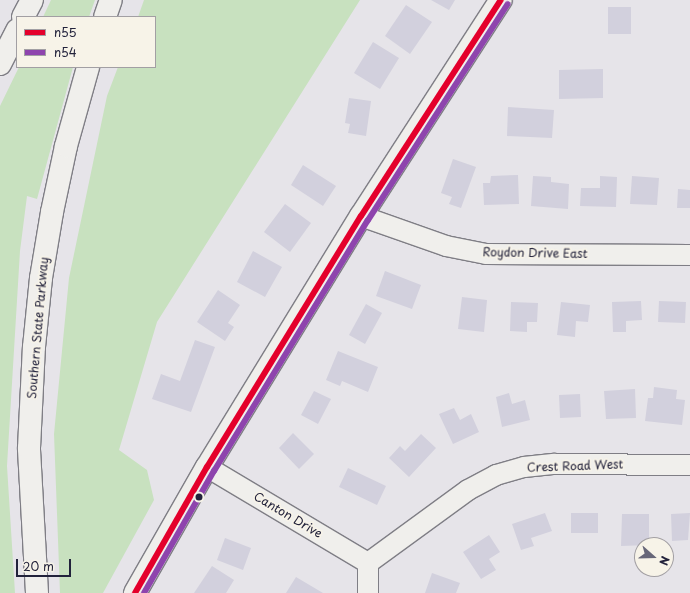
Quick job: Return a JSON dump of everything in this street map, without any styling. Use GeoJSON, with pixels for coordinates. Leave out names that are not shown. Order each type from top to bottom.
{"type":"FeatureCollection","features":[{"type":"Feature","properties":{"kind":"main road"},"geometry":{"type":"LineString","coordinates":[[24,16],[32,0]]}},
{"type":"Feature","properties":{"kind":"main road"},"geometry":{"type":"LineString","coordinates":[[105,16],[111,0]]}},
{"type":"Feature","properties":{"kind":"main road"},"geometry":{"type":"LineString","coordinates":[[135,593],[207,467],[361,216],[501,0]]}},
{"type":"Feature","properties":{"kind":"main road"},"geometry":{"type":"LineString","coordinates":[[0,64],[16,32]]}},
{"type":"Feature","properties":{"kind":"main road","name":"Southern State Parkway"},"geometry":{"type":"LineString","coordinates":[[37,593],[29,448],[34,340],[52,212],[66,146],[88,68]]}},
{"type":"Feature","properties":{"kind":"street","name":"Roydon Drive East"},"geometry":{"type":"LineString","coordinates":[[361,216],[446,246],[486,254],[690,255]]}},
{"type":"Feature","properties":{"kind":"street","name":"Crest Road West"},"geometry":{"type":"LineString","coordinates":[[368,563],[468,490],[496,475],[524,467],[555,464],[690,465]]}},
{"type":"Feature","properties":{"kind":"street","name":"Canton Drive"},"geometry":{"type":"LineString","coordinates":[[207,467],[368,563]]}},
{"type":"Feature","properties":{"kind":"street"},"geometry":{"type":"LineString","coordinates":[[368,563],[368,593]]}},
{"type":"Feature","properties":{"kind":"green space"},"geometry":{"type":"Polygon","coordinates":[[[51,0],[95,0],[89,16],[43,16],[51,0]]]}},
{"type":"Feature","properties":{"kind":"green space"},"geometry":{"type":"Polygon","coordinates":[[[144,0],[360,0],[157,322],[119,450],[147,470],[154,500],[103,593],[60,593],[54,434],[69,278],[107,96],[118,68],[156,68],[156,16],[138,16],[144,0]]]}},
{"type":"Feature","properties":{"kind":"green space"},"geometry":{"type":"Polygon","coordinates":[[[19,68],[73,68],[37,199],[27,196],[20,251],[7,466],[15,593],[0,593],[0,106],[19,68]]]}},
{"type":"Feature","properties":{"kind":"building"},"geometry":{"type":"Polygon","coordinates":[[[431,0],[455,0],[449,10],[431,0]]]}},
{"type":"Feature","properties":{"kind":"building"},"geometry":{"type":"Polygon","coordinates":[[[406,5],[432,22],[410,54],[385,36],[406,5]]]}},
{"type":"Feature","properties":{"kind":"building"},"geometry":{"type":"Polygon","coordinates":[[[608,7],[631,7],[631,34],[608,34],[608,7]]]}},
{"type":"Feature","properties":{"kind":"building"},"geometry":{"type":"Polygon","coordinates":[[[373,42],[399,58],[380,89],[354,73],[373,42]]]}},
{"type":"Feature","properties":{"kind":"building"},"geometry":{"type":"Polygon","coordinates":[[[603,69],[603,98],[559,99],[559,70],[603,69]]]}},
{"type":"Feature","properties":{"kind":"building"},"geometry":{"type":"Polygon","coordinates":[[[349,98],[371,101],[366,136],[348,133],[350,124],[345,123],[349,98]]]}},
{"type":"Feature","properties":{"kind":"building"},"geometry":{"type":"Polygon","coordinates":[[[508,107],[554,110],[552,138],[507,136],[508,107]]]}},
{"type":"Feature","properties":{"kind":"building"},"geometry":{"type":"Polygon","coordinates":[[[453,159],[476,167],[461,208],[449,204],[452,197],[441,193],[453,159]]]}},
{"type":"Feature","properties":{"kind":"building"},"geometry":{"type":"Polygon","coordinates":[[[303,165],[336,186],[323,206],[291,185],[303,165]]]}},
{"type":"Feature","properties":{"kind":"building"},"geometry":{"type":"Polygon","coordinates":[[[518,175],[519,204],[484,205],[483,183],[490,183],[491,176],[518,175]]]}},
{"type":"Feature","properties":{"kind":"building"},"geometry":{"type":"Polygon","coordinates":[[[533,176],[551,177],[551,182],[569,184],[568,209],[531,206],[533,176]]]}},
{"type":"Feature","properties":{"kind":"building"},"geometry":{"type":"Polygon","coordinates":[[[600,176],[617,177],[616,207],[580,206],[581,188],[600,188],[600,176]]]}},
{"type":"Feature","properties":{"kind":"building"},"geometry":{"type":"Polygon","coordinates":[[[632,176],[659,178],[657,205],[630,204],[632,176]]]}},
{"type":"Feature","properties":{"kind":"building"},"geometry":{"type":"Polygon","coordinates":[[[678,189],[690,190],[690,208],[677,208],[678,189]]]}},
{"type":"Feature","properties":{"kind":"building"},"geometry":{"type":"Polygon","coordinates":[[[285,204],[311,223],[290,252],[264,232],[285,204]]]}},
{"type":"Feature","properties":{"kind":"building"},"geometry":{"type":"Polygon","coordinates":[[[253,251],[282,267],[265,297],[237,282],[253,251]]]}},
{"type":"Feature","properties":{"kind":"building"},"geometry":{"type":"Polygon","coordinates":[[[385,271],[421,285],[412,309],[376,296],[385,271]]]}},
{"type":"Feature","properties":{"kind":"building"},"geometry":{"type":"Polygon","coordinates":[[[218,290],[240,305],[228,323],[234,327],[225,341],[197,322],[218,290]]]}},
{"type":"Feature","properties":{"kind":"building"},"geometry":{"type":"Polygon","coordinates":[[[462,297],[487,300],[484,332],[458,329],[462,297]]]}},
{"type":"Feature","properties":{"kind":"building"},"geometry":{"type":"Polygon","coordinates":[[[641,301],[642,320],[626,321],[626,332],[613,332],[612,302],[641,301]]]}},
{"type":"Feature","properties":{"kind":"building"},"geometry":{"type":"Polygon","coordinates":[[[659,301],[686,302],[685,323],[658,322],[659,301]]]}},
{"type":"Feature","properties":{"kind":"building"},"geometry":{"type":"Polygon","coordinates":[[[511,302],[538,303],[537,322],[527,322],[527,332],[510,331],[511,302]]]}},
{"type":"Feature","properties":{"kind":"building"},"geometry":{"type":"Polygon","coordinates":[[[561,302],[590,305],[588,322],[576,321],[575,337],[557,335],[561,302]]]}},
{"type":"Feature","properties":{"kind":"building"},"geometry":{"type":"Polygon","coordinates":[[[366,304],[382,313],[365,344],[349,335],[366,304]]]}},
{"type":"Feature","properties":{"kind":"building"},"geometry":{"type":"Polygon","coordinates":[[[195,340],[215,347],[191,412],[152,399],[161,374],[180,381],[195,340]]]}},
{"type":"Feature","properties":{"kind":"building"},"geometry":{"type":"Polygon","coordinates":[[[338,351],[378,367],[368,392],[342,381],[340,386],[326,380],[338,351]]]}},
{"type":"Feature","properties":{"kind":"building"},"geometry":{"type":"Polygon","coordinates":[[[654,387],[677,390],[676,399],[685,400],[682,425],[645,421],[648,398],[653,398],[654,387]]]}},
{"type":"Feature","properties":{"kind":"building"},"geometry":{"type":"Polygon","coordinates":[[[635,389],[636,418],[606,419],[604,391],[635,389]]]}},
{"type":"Feature","properties":{"kind":"building"},"geometry":{"type":"Polygon","coordinates":[[[314,391],[331,399],[318,424],[301,415],[314,391]]]}},
{"type":"Feature","properties":{"kind":"building"},"geometry":{"type":"Polygon","coordinates":[[[509,393],[512,404],[525,400],[530,420],[502,427],[496,397],[509,393]]]}},
{"type":"Feature","properties":{"kind":"building"},"geometry":{"type":"Polygon","coordinates":[[[580,394],[581,417],[560,418],[559,395],[580,394]]]}},
{"type":"Feature","properties":{"kind":"building"},"geometry":{"type":"Polygon","coordinates":[[[454,408],[460,420],[471,414],[479,432],[453,444],[439,414],[454,408]]]}},
{"type":"Feature","properties":{"kind":"building"},"geometry":{"type":"Polygon","coordinates":[[[293,433],[314,454],[299,469],[279,448],[293,433]]]}},
{"type":"Feature","properties":{"kind":"building"},"geometry":{"type":"Polygon","coordinates":[[[421,434],[436,448],[409,477],[389,458],[400,446],[405,451],[421,434]]]}},
{"type":"Feature","properties":{"kind":"building"},"geometry":{"type":"Polygon","coordinates":[[[348,468],[386,486],[377,505],[339,487],[348,468]]]}},
{"type":"Feature","properties":{"kind":"building"},"geometry":{"type":"Polygon","coordinates":[[[545,513],[552,531],[531,538],[534,546],[521,550],[512,524],[545,513]]]}},
{"type":"Feature","properties":{"kind":"building"},"geometry":{"type":"Polygon","coordinates":[[[571,513],[598,513],[598,533],[571,533],[571,513]]]}},
{"type":"Feature","properties":{"kind":"building"},"geometry":{"type":"Polygon","coordinates":[[[690,513],[688,540],[674,541],[674,537],[672,537],[671,514],[690,513]]]}},
{"type":"Feature","properties":{"kind":"building"},"geometry":{"type":"Polygon","coordinates":[[[622,514],[649,514],[649,537],[634,537],[634,546],[621,546],[622,514]]]}},
{"type":"Feature","properties":{"kind":"building"},"geometry":{"type":"Polygon","coordinates":[[[489,535],[500,552],[489,559],[496,570],[481,579],[463,552],[489,535]]]}},
{"type":"Feature","properties":{"kind":"building"},"geometry":{"type":"Polygon","coordinates":[[[225,538],[251,548],[243,570],[217,560],[225,538]]]}},
{"type":"Feature","properties":{"kind":"building"},"geometry":{"type":"Polygon","coordinates":[[[212,566],[234,580],[226,593],[194,593],[212,566]]]}},
{"type":"Feature","properties":{"kind":"building"},"geometry":{"type":"Polygon","coordinates":[[[432,573],[460,583],[456,593],[425,593],[432,573]]]}},
{"type":"Feature","properties":{"kind":"building"},"geometry":{"type":"Polygon","coordinates":[[[296,577],[323,593],[286,593],[296,577]]]}},
{"type":"Feature","properties":{"kind":"transit line","name":"n55"},"geometry":{"type":"LineString","coordinates":[[135,593],[207,467],[361,216],[501,0]]}},
{"type":"Feature","properties":{"kind":"transit line","name":"n54"},"geometry":{"type":"LineString","coordinates":[[144,593],[214,471],[368,220],[508,4]]}}]}
